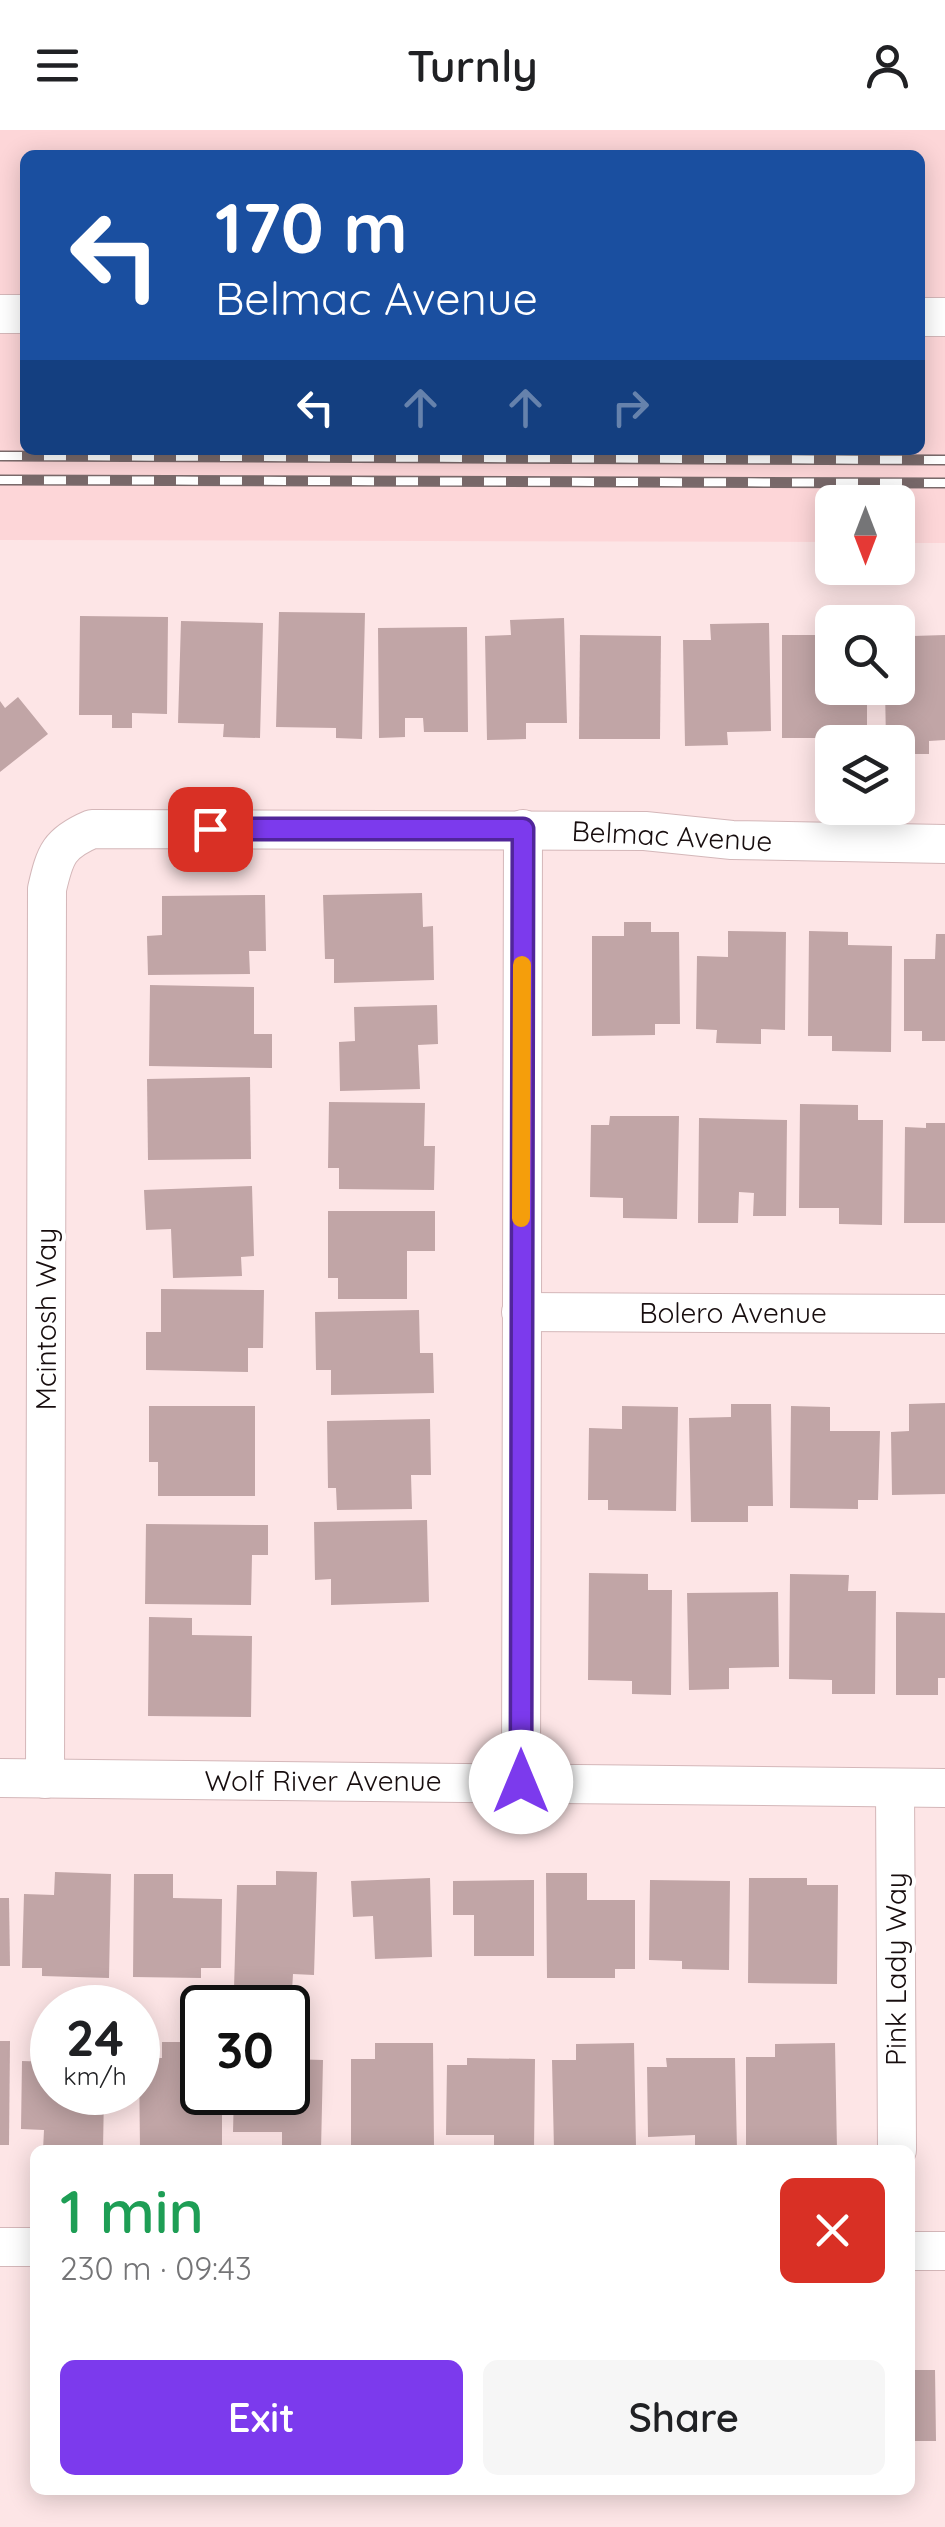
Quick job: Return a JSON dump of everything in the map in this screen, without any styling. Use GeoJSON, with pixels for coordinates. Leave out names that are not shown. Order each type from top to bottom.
{"type":"FeatureCollection","features":[{"type":"Feature","properties":{"kind":"street","name":"Belmac Avenue"},"geometry":{"type":"LineString","coordinates":[[53,861],[68,840],[92,829],[645,831],[820,843],[945,844]]}},
{"type":"Feature","properties":{"kind":"street"},"geometry":{"type":"LineString","coordinates":[[521,1782],[523,829]]}},
{"type":"Feature","properties":{"kind":"street","name":"Mcintosh Way"},"geometry":{"type":"LineString","coordinates":[[44,1778],[46,889],[53,861]]}},
{"type":"Feature","properties":{"kind":"street","name":"Bolero Avenue"},"geometry":{"type":"LineString","coordinates":[[521,1312],[945,1314]]}},
{"type":"Feature","properties":{"kind":"street","name":"Wolf River Avenue"},"geometry":{"type":"LineString","coordinates":[[0,1778],[945,1788]]}},
{"type":"Feature","properties":{"kind":"street","name":"Pink Lady Way"},"geometry":{"type":"LineString","coordinates":[[895,1788],[897,2145]]}},
{"type":"Feature","properties":{"kind":"street"},"geometry":{"type":"LineString","coordinates":[[0,2247],[30,2247]]}},
{"type":"Feature","properties":{"kind":"street"},"geometry":{"type":"LineString","coordinates":[[915,2250],[945,2251]]}},
{"type":"Feature","properties":{"kind":"shaded area"},"geometry":{"type":"Polygon","coordinates":[[[0,130],[945,130],[945,543],[915,543],[915,485],[815,485],[815,542],[0,540],[0,130]]]}},
{"type":"Feature","properties":{"kind":"building"},"geometry":{"type":"Polygon","coordinates":[[[279,612],[365,613],[362,739],[336,738],[336,728],[276,727],[279,612]]]}},
{"type":"Feature","properties":{"kind":"building"},"geometry":{"type":"Polygon","coordinates":[[[80,616],[168,617],[167,714],[132,713],[132,728],[112,728],[112,715],[79,715],[80,616]]]}},
{"type":"Feature","properties":{"kind":"building"},"geometry":{"type":"Polygon","coordinates":[[[564,618],[567,723],[526,723],[526,739],[487,740],[485,636],[511,635],[510,620],[564,618]]]}},
{"type":"Feature","properties":{"kind":"building"},"geometry":{"type":"Polygon","coordinates":[[[181,621],[263,623],[260,738],[223,737],[224,724],[178,723],[181,621]]]}},
{"type":"Feature","properties":{"kind":"building"},"geometry":{"type":"Polygon","coordinates":[[[769,623],[771,731],[727,732],[728,745],[685,746],[683,640],[711,640],[710,624],[769,623]]]}},
{"type":"Feature","properties":{"kind":"building"},"geometry":{"type":"Polygon","coordinates":[[[467,627],[468,732],[424,732],[423,718],[405,718],[405,737],[379,738],[378,628],[467,627]]]}},
{"type":"Feature","properties":{"kind":"building"},"geometry":{"type":"Polygon","coordinates":[[[580,635],[661,636],[660,739],[579,739],[580,635]]]}},
{"type":"Feature","properties":{"kind":"building"},"geometry":{"type":"Polygon","coordinates":[[[782,635],[815,635],[815,705],[867,705],[867,725],[815,725],[815,738],[782,738],[782,635]]]}},
{"type":"Feature","properties":{"kind":"building"},"geometry":{"type":"Polygon","coordinates":[[[945,635],[945,740],[929,741],[929,754],[915,754],[915,725],[886,725],[885,705],[915,705],[915,636],[945,635]]]}},
{"type":"Feature","properties":{"kind":"building"},"geometry":{"type":"Polygon","coordinates":[[[18,697],[48,734],[0,772],[0,701],[5,708],[18,697]]]}},
{"type":"Feature","properties":{"kind":"building"},"geometry":{"type":"Polygon","coordinates":[[[422,893],[423,927],[433,926],[434,980],[334,983],[334,959],[325,959],[323,895],[422,893]]]}},
{"type":"Feature","properties":{"kind":"building"},"geometry":{"type":"Polygon","coordinates":[[[265,895],[266,951],[249,951],[250,974],[148,975],[147,936],[162,935],[162,896],[265,895]]]}},
{"type":"Feature","properties":{"kind":"building"},"geometry":{"type":"Polygon","coordinates":[[[624,922],[651,922],[651,932],[679,932],[680,1024],[655,1024],[655,1035],[592,1036],[592,936],[624,936],[624,922]]]}},
{"type":"Feature","properties":{"kind":"building"},"geometry":{"type":"Polygon","coordinates":[[[728,931],[786,932],[785,1030],[761,1029],[761,1044],[716,1043],[717,1030],[696,1029],[697,956],[728,957],[728,931]]]}},
{"type":"Feature","properties":{"kind":"building"},"geometry":{"type":"Polygon","coordinates":[[[809,931],[848,932],[848,945],[892,946],[891,1052],[832,1051],[832,1036],[808,1036],[809,931]]]}},
{"type":"Feature","properties":{"kind":"building"},"geometry":{"type":"Polygon","coordinates":[[[936,934],[945,934],[945,1041],[922,1041],[922,1031],[904,1031],[904,959],[935,959],[936,934]]]}},
{"type":"Feature","properties":{"kind":"building"},"geometry":{"type":"Polygon","coordinates":[[[150,985],[254,987],[254,1034],[272,1034],[272,1068],[149,1066],[150,985]]]}},
{"type":"Feature","properties":{"kind":"building"},"geometry":{"type":"Polygon","coordinates":[[[437,1005],[438,1044],[418,1045],[420,1089],[340,1091],[339,1042],[355,1041],[354,1007],[437,1005]]]}},
{"type":"Feature","properties":{"kind":"building"},"geometry":{"type":"Polygon","coordinates":[[[250,1077],[251,1159],[148,1160],[147,1079],[250,1077]]]}},
{"type":"Feature","properties":{"kind":"building"},"geometry":{"type":"Polygon","coordinates":[[[329,1102],[425,1103],[424,1146],[435,1146],[434,1190],[339,1189],[339,1168],[328,1168],[329,1102]]]}},
{"type":"Feature","properties":{"kind":"building"},"geometry":{"type":"Polygon","coordinates":[[[800,1104],[858,1105],[858,1120],[883,1120],[882,1225],[839,1224],[839,1208],[799,1208],[800,1104]]]}},
{"type":"Feature","properties":{"kind":"building"},"geometry":{"type":"Polygon","coordinates":[[[610,1116],[679,1116],[677,1219],[623,1218],[623,1198],[590,1197],[591,1125],[609,1125],[610,1116]]]}},
{"type":"Feature","properties":{"kind":"building"},"geometry":{"type":"Polygon","coordinates":[[[699,1118],[787,1120],[786,1216],[753,1216],[754,1193],[739,1192],[738,1223],[698,1223],[699,1118]]]}},
{"type":"Feature","properties":{"kind":"building"},"geometry":{"type":"Polygon","coordinates":[[[926,1123],[945,1123],[945,1223],[904,1223],[905,1127],[926,1128],[926,1123]]]}},
{"type":"Feature","properties":{"kind":"building"},"geometry":{"type":"Polygon","coordinates":[[[252,1186],[254,1256],[241,1257],[242,1276],[173,1278],[171,1229],[146,1230],[144,1190],[252,1186]]]}},
{"type":"Feature","properties":{"kind":"building"},"geometry":{"type":"Polygon","coordinates":[[[328,1211],[435,1211],[435,1251],[407,1251],[407,1299],[338,1299],[338,1278],[328,1278],[328,1211]]]}},
{"type":"Feature","properties":{"kind":"building"},"geometry":{"type":"Polygon","coordinates":[[[161,1289],[264,1290],[263,1348],[248,1348],[248,1372],[146,1370],[146,1332],[161,1332],[161,1289]]]}},
{"type":"Feature","properties":{"kind":"building"},"geometry":{"type":"Polygon","coordinates":[[[419,1310],[420,1353],[433,1353],[434,1393],[331,1395],[331,1370],[316,1370],[315,1312],[419,1310]]]}},
{"type":"Feature","properties":{"kind":"building"},"geometry":{"type":"Polygon","coordinates":[[[945,1403],[945,1494],[892,1495],[891,1432],[909,1431],[909,1404],[945,1403]]]}},
{"type":"Feature","properties":{"kind":"building"},"geometry":{"type":"Polygon","coordinates":[[[731,1404],[771,1404],[773,1506],[748,1506],[748,1522],[691,1522],[689,1418],[731,1417],[731,1404]]]}},
{"type":"Feature","properties":{"kind":"building"},"geometry":{"type":"Polygon","coordinates":[[[149,1406],[255,1406],[255,1496],[158,1496],[158,1462],[149,1462],[149,1406]]]}},
{"type":"Feature","properties":{"kind":"building"},"geometry":{"type":"Polygon","coordinates":[[[622,1406],[678,1407],[676,1511],[608,1510],[608,1500],[588,1500],[589,1428],[622,1429],[622,1406]]]}},
{"type":"Feature","properties":{"kind":"building"},"geometry":{"type":"Polygon","coordinates":[[[791,1406],[830,1407],[830,1431],[880,1431],[878,1500],[858,1500],[858,1509],[790,1508],[791,1406]]]}},
{"type":"Feature","properties":{"kind":"building"},"geometry":{"type":"Polygon","coordinates":[[[430,1419],[431,1475],[411,1475],[412,1509],[337,1510],[336,1488],[328,1488],[327,1421],[430,1419]]]}},
{"type":"Feature","properties":{"kind":"building"},"geometry":{"type":"Polygon","coordinates":[[[427,1520],[429,1602],[331,1605],[331,1579],[315,1580],[314,1522],[427,1520]]]}},
{"type":"Feature","properties":{"kind":"building"},"geometry":{"type":"Polygon","coordinates":[[[146,1524],[268,1525],[268,1555],[252,1555],[251,1605],[145,1604],[146,1524]]]}},
{"type":"Feature","properties":{"kind":"building"},"geometry":{"type":"Polygon","coordinates":[[[589,1573],[648,1574],[648,1590],[672,1590],[671,1695],[632,1694],[632,1681],[588,1680],[589,1573]]]}},
{"type":"Feature","properties":{"kind":"building"},"geometry":{"type":"Polygon","coordinates":[[[790,1574],[849,1575],[848,1591],[876,1591],[875,1694],[832,1694],[832,1680],[789,1679],[790,1574]]]}},
{"type":"Feature","properties":{"kind":"building"},"geometry":{"type":"Polygon","coordinates":[[[778,1592],[779,1667],[729,1668],[729,1689],[689,1690],[687,1593],[778,1592]]]}},
{"type":"Feature","properties":{"kind":"building"},"geometry":{"type":"Polygon","coordinates":[[[896,1612],[945,1613],[945,1678],[938,1678],[938,1695],[896,1695],[896,1612]]]}},
{"type":"Feature","properties":{"kind":"building"},"geometry":{"type":"Polygon","coordinates":[[[149,1617],[192,1618],[192,1635],[252,1636],[251,1717],[148,1716],[149,1617]]]}},
{"type":"Feature","properties":{"kind":"building"},"geometry":{"type":"Polygon","coordinates":[[[276,1871],[317,1872],[314,1975],[293,1974],[292,1985],[234,1985],[237,1885],[276,1885],[276,1871]]]}},
{"type":"Feature","properties":{"kind":"building"},"geometry":{"type":"Polygon","coordinates":[[[55,1872],[111,1874],[109,1978],[42,1976],[42,1968],[22,1968],[24,1894],[54,1895],[55,1872]]]}},
{"type":"Feature","properties":{"kind":"building"},"geometry":{"type":"Polygon","coordinates":[[[546,1873],[587,1873],[587,1900],[635,1900],[635,1969],[615,1969],[615,1978],[547,1978],[546,1873]]]}},
{"type":"Feature","properties":{"kind":"building"},"geometry":{"type":"Polygon","coordinates":[[[134,1874],[173,1874],[173,1898],[222,1899],[221,1968],[201,1968],[201,1978],[133,1977],[134,1874]]]}},
{"type":"Feature","properties":{"kind":"building"},"geometry":{"type":"Polygon","coordinates":[[[430,1878],[432,1957],[375,1959],[373,1916],[353,1917],[351,1881],[430,1878]]]}},
{"type":"Feature","properties":{"kind":"building"},"geometry":{"type":"Polygon","coordinates":[[[749,1878],[807,1878],[807,1885],[838,1885],[837,1984],[748,1983],[749,1878]]]}},
{"type":"Feature","properties":{"kind":"building"},"geometry":{"type":"Polygon","coordinates":[[[534,1880],[534,1956],[474,1956],[474,1915],[453,1915],[453,1881],[534,1880]]]}},
{"type":"Feature","properties":{"kind":"building"},"geometry":{"type":"Polygon","coordinates":[[[650,1880],[730,1881],[729,1970],[682,1969],[682,1961],[649,1960],[650,1880]]]}},
{"type":"Feature","properties":{"kind":"building"},"geometry":{"type":"Polygon","coordinates":[[[0,1898],[9,1898],[10,1966],[0,1966],[0,1898]]]}},
{"type":"Feature","properties":{"kind":"building"},"geometry":{"type":"Polygon","coordinates":[[[0,2041],[10,2041],[9,2145],[0,2145],[0,2041]]]}},
{"type":"Feature","properties":{"kind":"building"},"geometry":{"type":"Polygon","coordinates":[[[162,2042],[180,2042],[180,2115],[222,2115],[222,2145],[140,2145],[140,2115],[160,2115],[162,2042]]]}},
{"type":"Feature","properties":{"kind":"building"},"geometry":{"type":"Polygon","coordinates":[[[375,2043],[433,2043],[434,2145],[351,2145],[351,2059],[375,2059],[375,2043]]]}},
{"type":"Feature","properties":{"kind":"building"},"geometry":{"type":"Polygon","coordinates":[[[634,2043],[636,2145],[554,2145],[552,2060],[576,2060],[576,2044],[634,2043]]]}},
{"type":"Feature","properties":{"kind":"building"},"geometry":{"type":"Polygon","coordinates":[[[835,2043],[837,2145],[746,2145],[746,2057],[775,2057],[775,2044],[835,2043]]]}},
{"type":"Feature","properties":{"kind":"building"},"geometry":{"type":"Polygon","coordinates":[[[467,2058],[535,2059],[534,2145],[494,2145],[494,2135],[446,2135],[447,2065],[467,2065],[467,2058]]]}},
{"type":"Feature","properties":{"kind":"building"},"geometry":{"type":"Polygon","coordinates":[[[666,2058],[735,2058],[737,2145],[695,2145],[695,2135],[648,2137],[647,2067],[667,2067],[666,2058]]]}},
{"type":"Feature","properties":{"kind":"building"},"geometry":{"type":"Polygon","coordinates":[[[310,2060],[323,2060],[321,2145],[282,2145],[282,2132],[233,2132],[233,2115],[310,2115],[310,2060]]]}},
{"type":"Feature","properties":{"kind":"building"},"geometry":{"type":"Polygon","coordinates":[[[22,2061],[30,2061],[30,2115],[104,2115],[103,2145],[43,2145],[44,2130],[21,2129],[22,2061]]]}},
{"type":"Feature","properties":{"kind":"building"},"geometry":{"type":"Polygon","coordinates":[[[915,2370],[935,2370],[936,2441],[915,2441],[915,2370]]]}},
{"type":"Feature","properties":{"kind":"railway"},"geometry":{"type":"LineString","coordinates":[[0,456],[945,460]]}},
{"type":"Feature","properties":{"kind":"railway"},"geometry":{"type":"LineString","coordinates":[[0,480],[945,483]]}},
{"type":"Feature","properties":{"kind":"slow traffic"},"geometry":{"type":"LineString","coordinates":[[521,1218],[522,965]]}},
{"type":"Feature","properties":{"kind":"route"},"geometry":{"type":"LineString","coordinates":[[210,829],[523,829],[521,1782]]}}]}
